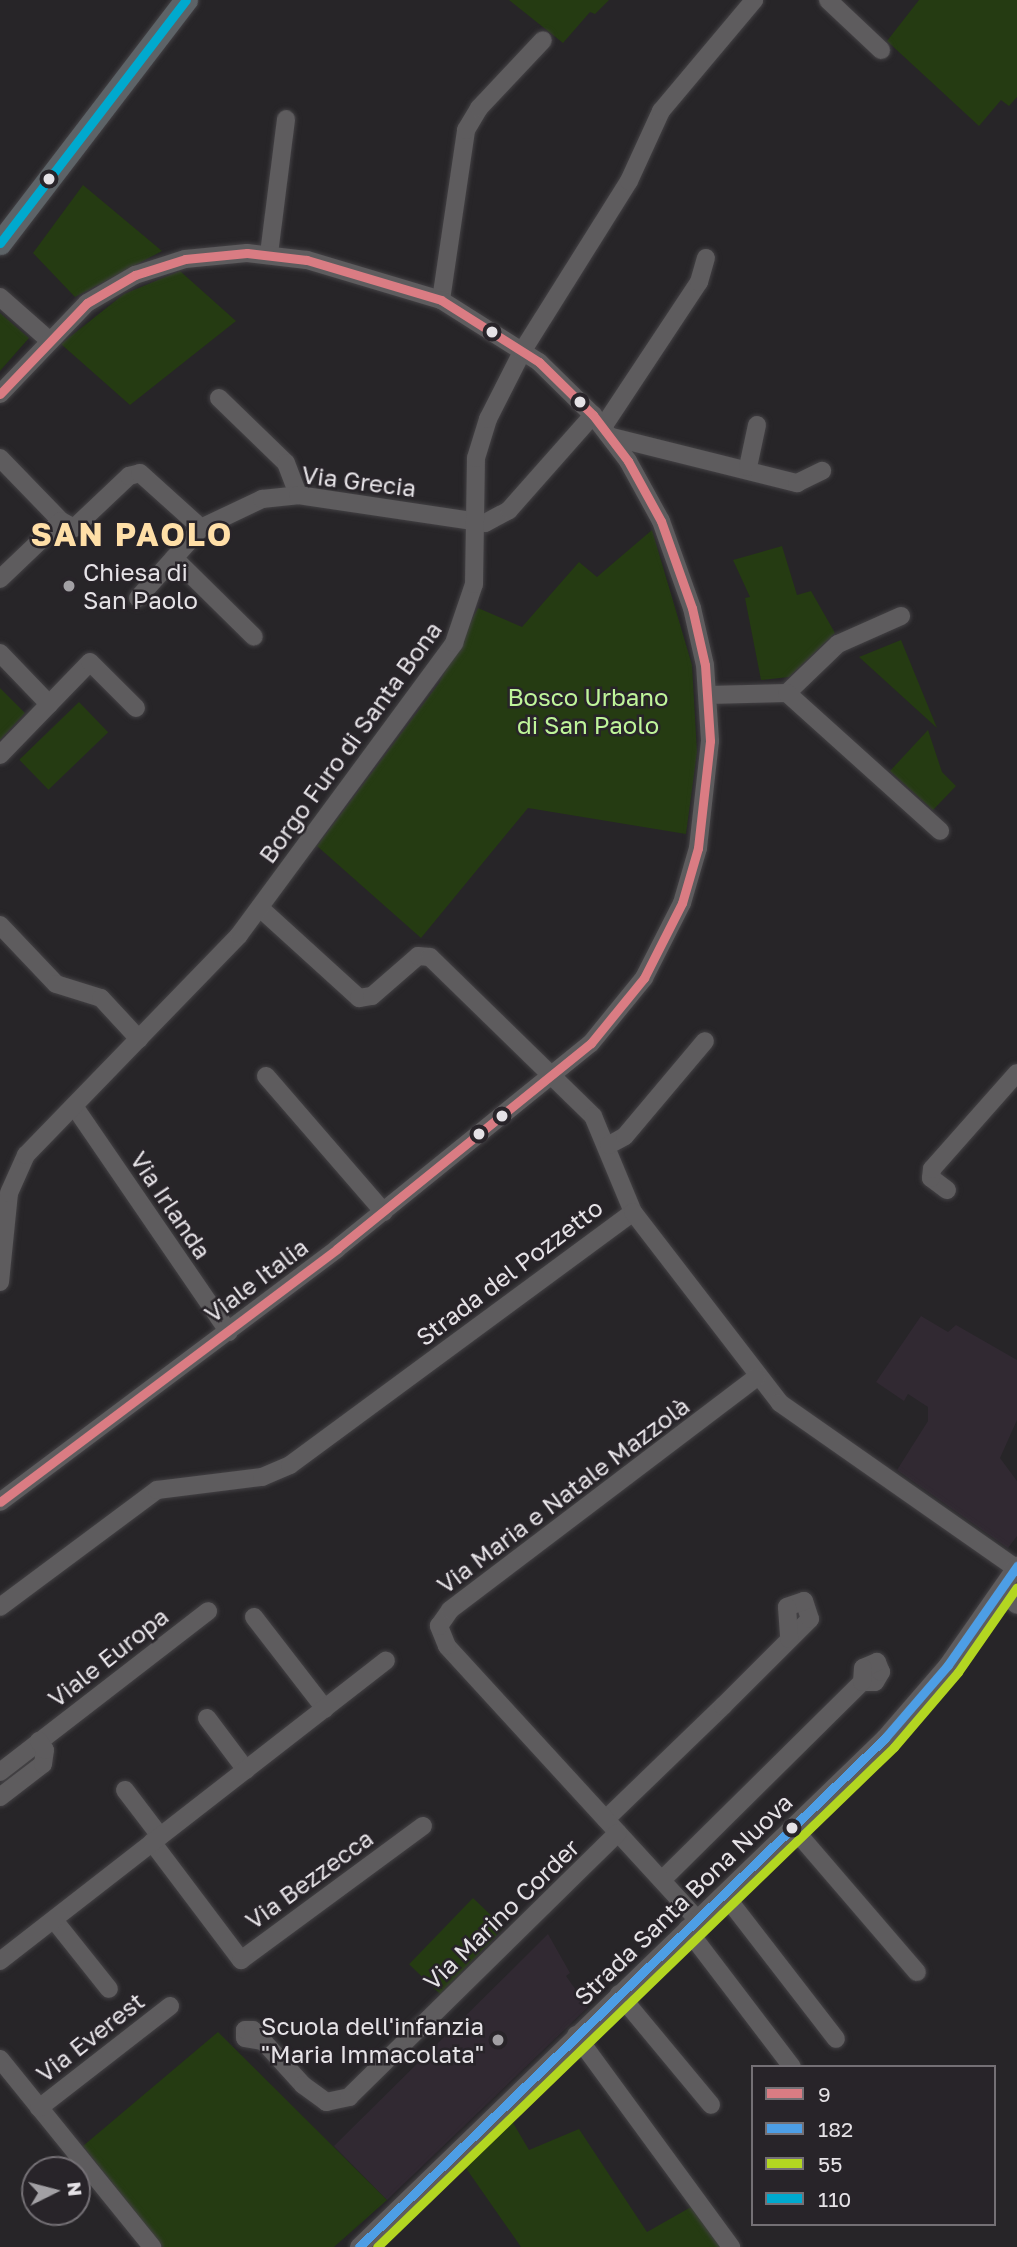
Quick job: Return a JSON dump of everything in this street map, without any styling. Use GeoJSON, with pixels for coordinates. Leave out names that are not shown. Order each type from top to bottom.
{"type":"FeatureCollection","features":[{"type":"Feature","properties":{"kind":"main road"},"geometry":{"type":"LineString","coordinates":[[0,243],[186,0]]}},
{"type":"Feature","properties":{"kind":"street","name":"Borgo Furo di Santa Bona"},"geometry":{"type":"LineString","coordinates":[[0,1282],[12,1181],[26,1155],[139,1039],[260,908],[454,643],[474,584],[480,439],[523,350],[629,181],[661,111],[754,0]]}},
{"type":"Feature","properties":{"kind":"street"},"geometry":{"type":"LineString","coordinates":[[828,0],[881,50]]}},
{"type":"Feature","properties":{"kind":"street"},"geometry":{"type":"LineString","coordinates":[[441,300],[466,130],[479,108],[543,40]]}},
{"type":"Feature","properties":{"kind":"street"},"geometry":{"type":"LineString","coordinates":[[270,254],[286,119]]}},
{"type":"Feature","properties":{"kind":"street","name":"Viale Italia"},"geometry":{"type":"LineString","coordinates":[[0,394],[87,303],[154,267],[209,254],[270,254],[331,264],[441,300],[523,350],[603,426],[647,492],[678,562],[708,695],[706,796],[682,903],[632,995],[554,1077],[229,1332],[0,1502]]}},
{"type":"Feature","properties":{"kind":"street"},"geometry":{"type":"LineString","coordinates":[[475,522],[504,515],[603,426],[699,282],[705,258]]}},
{"type":"Feature","properties":{"kind":"street"},"geometry":{"type":"LineString","coordinates":[[0,297],[49,340]]}},
{"type":"Feature","properties":{"kind":"street"},"geometry":{"type":"LineString","coordinates":[[219,398],[286,463],[298,495]]}},
{"type":"Feature","properties":{"kind":"street"},"geometry":{"type":"LineString","coordinates":[[748,467],[757,425]]}},
{"type":"Feature","properties":{"kind":"street"},"geometry":{"type":"LineString","coordinates":[[603,426],[797,483],[822,471]]}},
{"type":"Feature","properties":{"kind":"street"},"geometry":{"type":"LineString","coordinates":[[0,458],[61,521],[82,525],[129,476],[140,473],[201,528]]}},
{"type":"Feature","properties":{"kind":"street","name":"Via Grecia"},"geometry":{"type":"LineString","coordinates":[[138,598],[201,528],[262,499],[298,495],[475,522]]}},
{"type":"Feature","properties":{"kind":"street"},"geometry":{"type":"LineString","coordinates":[[0,579],[61,521]]}},
{"type":"Feature","properties":{"kind":"street"},"geometry":{"type":"LineString","coordinates":[[174,558],[254,637]]}},
{"type":"Feature","properties":{"kind":"street"},"geometry":{"type":"LineString","coordinates":[[708,695],[787,693],[838,643],[901,616]]}},
{"type":"Feature","properties":{"kind":"street"},"geometry":{"type":"LineString","coordinates":[[0,653],[49,704]]}},
{"type":"Feature","properties":{"kind":"street"},"geometry":{"type":"LineString","coordinates":[[0,755],[90,662],[136,708]]}},
{"type":"Feature","properties":{"kind":"street"},"geometry":{"type":"LineString","coordinates":[[787,693],[940,831]]}},
{"type":"Feature","properties":{"kind":"street"},"geometry":{"type":"LineString","coordinates":[[260,908],[359,998],[372,996],[426,955],[593,1116],[609,1145],[633,1212]]}},
{"type":"Feature","properties":{"kind":"street"},"geometry":{"type":"LineString","coordinates":[[0,925],[62,989],[94,993],[139,1039]]}},
{"type":"Feature","properties":{"kind":"street"},"geometry":{"type":"LineString","coordinates":[[609,1145],[625,1136],[705,1041]]}},
{"type":"Feature","properties":{"kind":"street"},"geometry":{"type":"LineString","coordinates":[[947,1191],[931,1178],[932,1169],[1017,1073]]}},
{"type":"Feature","properties":{"kind":"street"},"geometry":{"type":"LineString","coordinates":[[266,1076],[384,1212]]}},
{"type":"Feature","properties":{"kind":"street","name":"Via Irlanda"},"geometry":{"type":"LineString","coordinates":[[74,1106],[229,1332]]}},
{"type":"Feature","properties":{"kind":"street","name":"Strada del Pozzetto"},"geometry":{"type":"LineString","coordinates":[[0,1607],[157,1490],[261,1477],[290,1465],[633,1212],[757,1377],[803,1422],[1016,1567]]}},
{"type":"Feature","properties":{"kind":"street","name":"Via Maria e Natale Mazzolà"},"geometry":{"type":"LineString","coordinates":[[757,1377],[450,1611],[439,1626],[447,1646],[662,1880],[791,2065]]}},
{"type":"Feature","properties":{"kind":"street","name":"Strada Santa Bona Nuova"},"geometry":{"type":"LineString","coordinates":[[359,2247],[793,1828],[925,1694],[1016,1567]]}},
{"type":"Feature","properties":{"kind":"street"},"geometry":{"type":"LineString","coordinates":[[1001,1591],[1017,1605]]}},
{"type":"Feature","properties":{"kind":"street","name":"Viale Europa"},"geometry":{"type":"LineString","coordinates":[[0,1772],[208,1611]]}},
{"type":"Feature","properties":{"kind":"street"},"geometry":{"type":"LineString","coordinates":[[254,1616],[325,1709]]}},
{"type":"Feature","properties":{"kind":"street"},"geometry":{"type":"LineString","coordinates":[[612,1826],[789,1639]]}},
{"type":"Feature","properties":{"kind":"street"},"geometry":{"type":"LineString","coordinates":[[0,1961],[386,1661]]}},
{"type":"Feature","properties":{"kind":"street"},"geometry":{"type":"LineString","coordinates":[[662,1880],[862,1682]]}},
{"type":"Feature","properties":{"kind":"street"},"geometry":{"type":"LineString","coordinates":[[207,1718],[246,1770]]}},
{"type":"Feature","properties":{"kind":"street","name":"Viale Europa"},"geometry":{"type":"LineString","coordinates":[[0,1797],[43,1764],[45,1750],[39,1741]]}},
{"type":"Feature","properties":{"kind":"street","name":"Via Bezzecca"},"geometry":{"type":"LineString","coordinates":[[125,1790],[241,1960],[422,1826]]}},
{"type":"Feature","properties":{"kind":"street","name":"Via Marino Corder"},"geometry":{"type":"LineString","coordinates":[[263,2041],[320,2098],[336,2104],[349,2097],[612,1826]]}},
{"type":"Feature","properties":{"kind":"street"},"geometry":{"type":"LineString","coordinates":[[793,1828],[917,1972]]}},
{"type":"Feature","properties":{"kind":"street"},"geometry":{"type":"LineString","coordinates":[[723,1894],[836,2039]]}},
{"type":"Feature","properties":{"kind":"street"},"geometry":{"type":"LineString","coordinates":[[54,1920],[109,1989]]}},
{"type":"Feature","properties":{"kind":"street"},"geometry":{"type":"LineString","coordinates":[[619,1994],[711,2105]]}},
{"type":"Feature","properties":{"kind":"street","name":"Via Everest"},"geometry":{"type":"LineString","coordinates":[[40,2108],[170,2006]]}},
{"type":"Feature","properties":{"kind":"street"},"geometry":{"type":"LineString","coordinates":[[576,2035],[731,2247]]}},
{"type":"Feature","properties":{"kind":"street","name":"Via Everest"},"geometry":{"type":"LineString","coordinates":[[0,2059],[152,2247]]}},
{"type":"Feature","properties":{"kind":"shaded area"},"geometry":{"type":"Polygon","coordinates":[[[921,1316],[948,1332],[956,1325],[1017,1360],[1017,1420],[1000,1458],[1017,1481],[1017,1536],[1008,1548],[897,1470],[928,1421],[928,1407],[908,1394],[904,1401],[876,1382],[921,1316]]]}},
{"type":"Feature","properties":{"kind":"shaded area","name":"Scuola dell'infanzia \"Maria Immacolata\""},"geometry":{"type":"Polygon","coordinates":[[[548,1934],[570,1973],[566,1976],[588,2007],[387,2200],[334,2146],[548,1934]]]}},
{"type":"Feature","properties":{"kind":"green space"},"geometry":{"type":"Polygon","coordinates":[[[509,0],[609,0],[595,14],[590,12],[563,43],[509,0]]]}},
{"type":"Feature","properties":{"kind":"green space"},"geometry":{"type":"Polygon","coordinates":[[[919,0],[1017,0],[1017,97],[1009,106],[1001,100],[979,126],[887,41],[919,0]]]}},
{"type":"Feature","properties":{"kind":"green space"},"geometry":{"type":"Polygon","coordinates":[[[83,185],[162,251],[75,297],[33,253],[83,185]]]}},
{"type":"Feature","properties":{"kind":"green space"},"geometry":{"type":"Polygon","coordinates":[[[180,271],[236,321],[130,405],[61,344],[124,294],[180,271]]]}},
{"type":"Feature","properties":{"kind":"green space"},"geometry":{"type":"Polygon","coordinates":[[[0,313],[29,338],[0,371],[0,313]]]}},
{"type":"Feature","properties":{"kind":"green space","name":"Bosco Urbano di San Paolo"},"geometry":{"type":"Polygon","coordinates":[[[652,530],[692,665],[697,752],[686,834],[528,808],[421,938],[317,846],[439,683],[478,608],[522,627],[579,562],[597,577],[652,530]]]}},
{"type":"Feature","properties":{"kind":"green space"},"geometry":{"type":"Polygon","coordinates":[[[782,546],[797,595],[811,591],[835,633],[789,677],[761,680],[745,598],[750,597],[733,560],[782,546]]]}},
{"type":"Feature","properties":{"kind":"green space"},"geometry":{"type":"Polygon","coordinates":[[[901,640],[937,728],[859,657],[901,640]]]}},
{"type":"Feature","properties":{"kind":"green space"},"geometry":{"type":"Polygon","coordinates":[[[0,688],[25,713],[0,740],[0,688]]]}},
{"type":"Feature","properties":{"kind":"green space"},"geometry":{"type":"Polygon","coordinates":[[[79,702],[108,732],[48,790],[19,760],[79,702]]]}},
{"type":"Feature","properties":{"kind":"green space"},"geometry":{"type":"Polygon","coordinates":[[[928,730],[942,772],[956,786],[933,810],[890,771],[928,730]]]}},
{"type":"Feature","properties":{"kind":"green space"},"geometry":{"type":"Polygon","coordinates":[[[473,1898],[504,1928],[440,1994],[409,1964],[473,1898]]]}},
{"type":"Feature","properties":{"kind":"green space"},"geometry":{"type":"Polygon","coordinates":[[[218,2032],[387,2200],[334,2247],[163,2247],[83,2146],[218,2032]]]}},
{"type":"Feature","properties":{"kind":"green space"},"geometry":{"type":"Polygon","coordinates":[[[509,2116],[529,2150],[579,2129],[647,2232],[691,2207],[721,2247],[521,2247],[461,2161],[509,2116]]]}},
{"type":"Feature","properties":{"kind":"transit line","name":"110"},"geometry":{"type":"LineString","coordinates":[[0,243],[186,0]]}},
{"type":"Feature","properties":{"kind":"transit line","name":"9"},"geometry":{"type":"LineString","coordinates":[[0,394],[87,303],[135,275],[185,259],[247,253],[307,260],[441,300],[539,362],[593,415],[628,461],[661,521],[692,608],[705,665],[710,741],[698,848],[682,903],[644,978],[591,1043],[337,1249],[0,1502]]}},
{"type":"Feature","properties":{"kind":"transit line","name":"182"},"geometry":{"type":"LineString","coordinates":[[359,2247],[885,1738],[948,1665],[1017,1566]]}},
{"type":"Feature","properties":{"kind":"transit line","name":"55"},"geometry":{"type":"LineString","coordinates":[[377,2247],[894,1747],[958,1672],[1017,1587]]}},
{"type":"Feature","properties":{"kind":"place","name":"Chiesa di San Paolo"},"geometry":{"type":"Point","coordinates":[69,586]}},
{"type":"Feature","properties":{"kind":"place","name":"Scuola dell'infanzia \"Maria Immacolata\""},"geometry":{"type":"Point","coordinates":[498,2040]}},
{"type":"Feature","properties":{"kind":"district","name":"SAN PAOLO"},"geometry":{"type":"Point","coordinates":[132,534]}}]}
